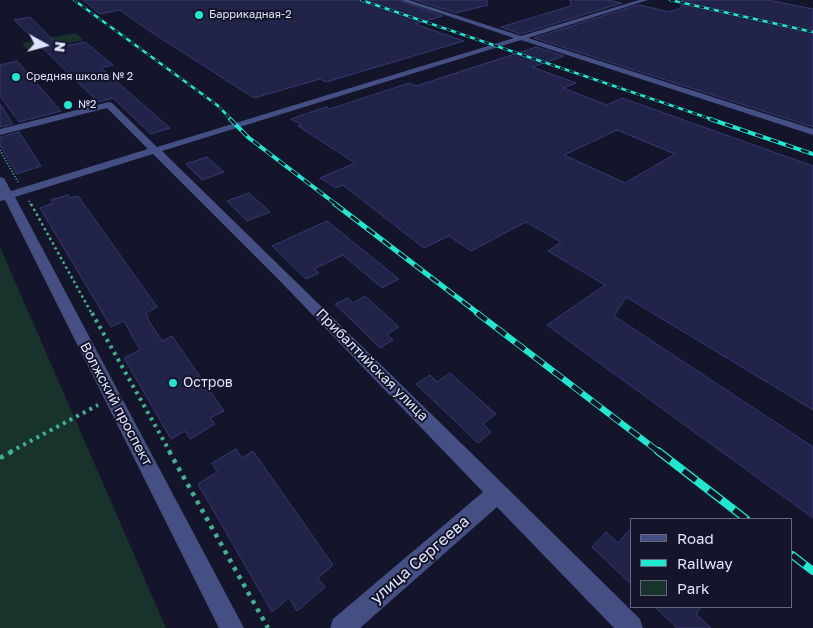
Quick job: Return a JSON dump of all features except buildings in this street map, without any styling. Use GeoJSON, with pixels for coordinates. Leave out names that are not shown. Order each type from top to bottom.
{"type":"FeatureCollection","features":[{"type":"Feature","properties":{"kind":"street"},"geometry":{"type":"LineString","coordinates":[[403,0],[813,132]]}},
{"type":"Feature","properties":{"kind":"street"},"geometry":{"type":"LineString","coordinates":[[8,191],[156,150],[523,39],[645,0]]}},
{"type":"Feature","properties":{"kind":"street","name":"Прибалтийская улица"},"geometry":{"type":"LineString","coordinates":[[0,132],[109,105],[631,628]]}},
{"type":"Feature","properties":{"kind":"street","name":"Волжский проспект"},"geometry":{"type":"LineString","coordinates":[[8,191],[232,628]]}},
{"type":"Feature","properties":{"kind":"street","name":"улица Сергеева"},"geometry":{"type":"LineString","coordinates":[[342,628],[498,493]]}},
{"type":"Feature","properties":{"kind":"path"},"geometry":{"type":"LineString","coordinates":[[0,150],[8,191],[132,386],[268,628]]}},
{"type":"Feature","properties":{"kind":"path"},"geometry":{"type":"LineString","coordinates":[[0,458],[132,386]]}},
{"type":"Feature","properties":{"kind":"green space"},"geometry":{"type":"Polygon","coordinates":[[[76,33],[83,40],[28,51],[22,43],[76,33]]]}},
{"type":"Feature","properties":{"kind":"green space"},"geometry":{"type":"Polygon","coordinates":[[[0,247],[75,419],[166,628],[0,628],[0,247]]]}},
{"type":"Feature","properties":{"kind":"railway"},"geometry":{"type":"LineString","coordinates":[[74,0],[217,105],[232,120]]}},
{"type":"Feature","properties":{"kind":"railway"},"geometry":{"type":"LineString","coordinates":[[361,0],[714,120]]}},
{"type":"Feature","properties":{"kind":"railway"},"geometry":{"type":"LineString","coordinates":[[670,0],[813,32]]}},
{"type":"Feature","properties":{"kind":"railway"},"geometry":{"type":"LineString","coordinates":[[230,119],[249,138],[337,205]]}},
{"type":"Feature","properties":{"kind":"railway"},"geometry":{"type":"LineString","coordinates":[[710,119],[813,154]]}},
{"type":"Feature","properties":{"kind":"railway"},"geometry":{"type":"LineString","coordinates":[[335,204],[479,314]]}},
{"type":"Feature","properties":{"kind":"railway"},"geometry":{"type":"LineString","coordinates":[[477,313],[659,452]]}},
{"type":"Feature","properties":{"kind":"railway"},"geometry":{"type":"LineString","coordinates":[[658,451],[745,518]]}},
{"type":"Feature","properties":{"kind":"railway"},"geometry":{"type":"LineString","coordinates":[[793,556],[813,571]]}},
{"type":"Feature","properties":{"kind":"place","name":"Баррикадная-2"},"geometry":{"type":"Point","coordinates":[199,15]}},
{"type":"Feature","properties":{"kind":"place","name":"Средняя школа № 2"},"geometry":{"type":"Point","coordinates":[16,77]}},
{"type":"Feature","properties":{"kind":"place","name":"№2"},"geometry":{"type":"Point","coordinates":[68,105]}},
{"type":"Feature","properties":{"kind":"place","name":"Остров"},"geometry":{"type":"Point","coordinates":[173,383]}}]}
